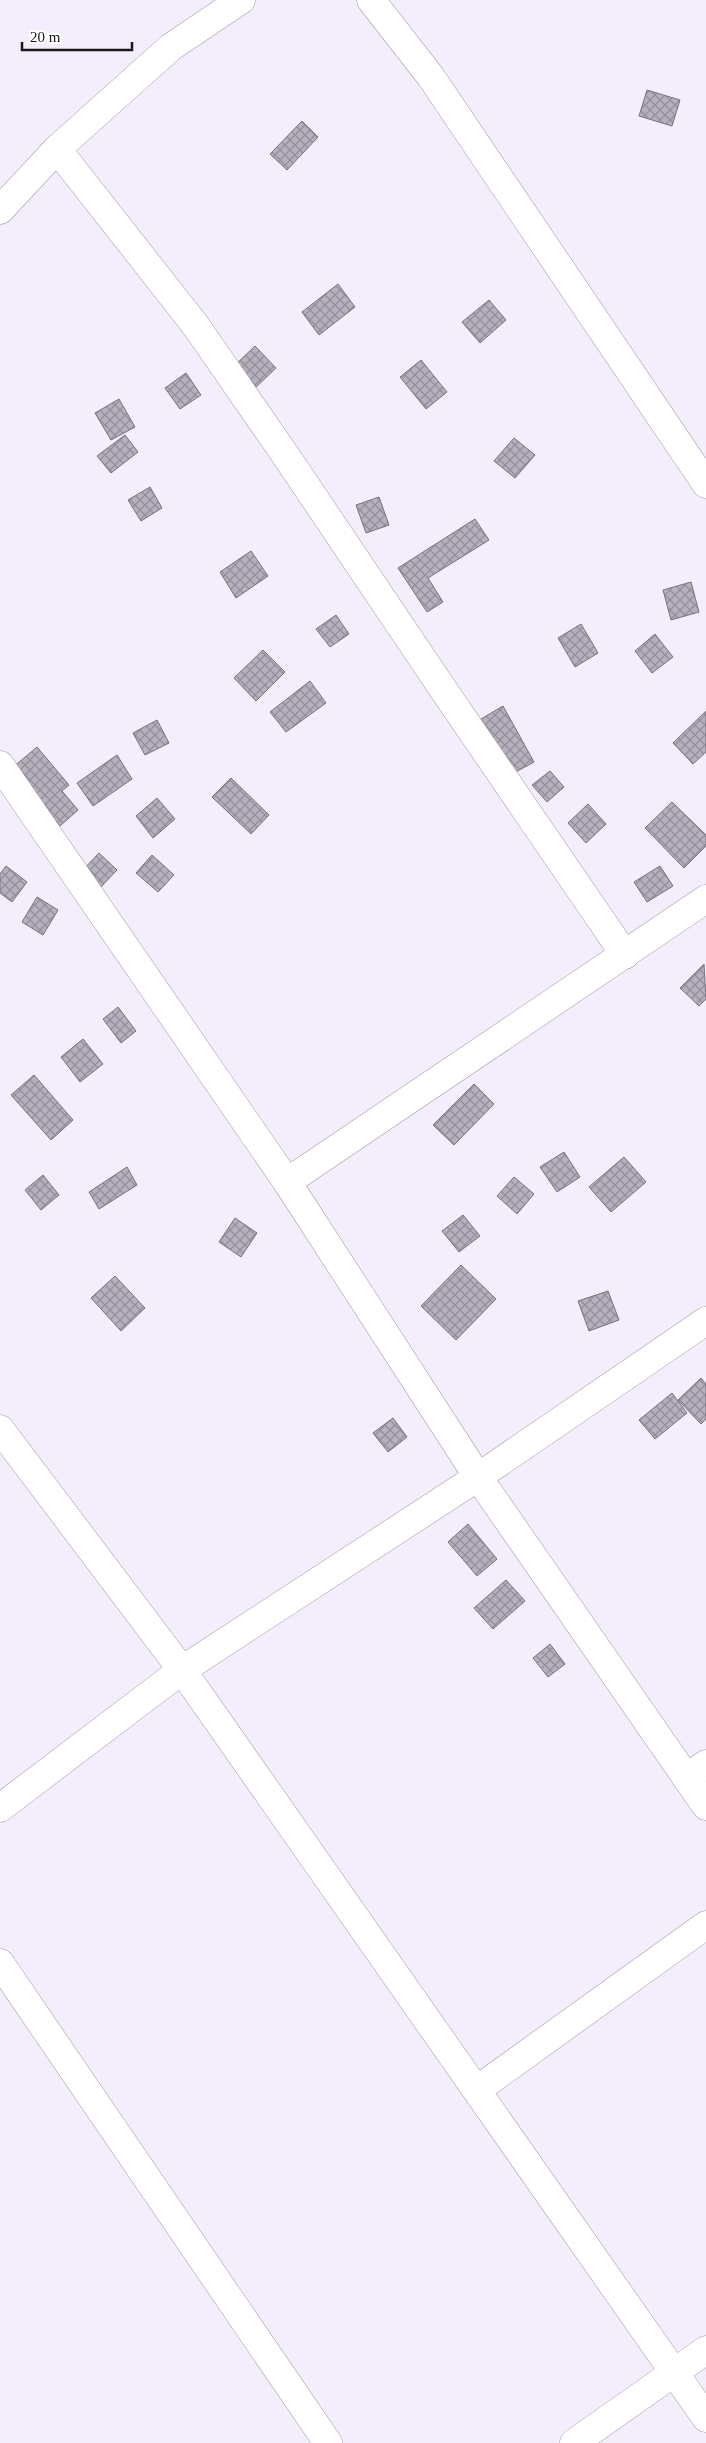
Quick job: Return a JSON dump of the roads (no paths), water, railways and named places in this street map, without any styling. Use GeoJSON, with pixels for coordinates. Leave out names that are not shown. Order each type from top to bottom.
{"type":"FeatureCollection","features":[{"type":"Feature","properties":{"kind":"street"},"geometry":{"type":"LineString","coordinates":[[0,210],[57,149],[171,47],[241,0]]}},
{"type":"Feature","properties":{"kind":"street"},"geometry":{"type":"LineString","coordinates":[[371,0],[431,78],[706,484]]}},
{"type":"Feature","properties":{"kind":"street"},"geometry":{"type":"LineString","coordinates":[[57,149],[196,326],[625,955]]}},
{"type":"Feature","properties":{"kind":"street"},"geometry":{"type":"LineString","coordinates":[[0,765],[287,1182],[478,1478],[696,1771],[706,1806]]}},
{"type":"Feature","properties":{"kind":"street"},"geometry":{"type":"LineString","coordinates":[[287,1182],[706,899]]}},
{"type":"Feature","properties":{"kind":"street"},"geometry":{"type":"LineString","coordinates":[[0,1808],[182,1670],[478,1478],[706,1320]]}},
{"type":"Feature","properties":{"kind":"street"},"geometry":{"type":"LineString","coordinates":[[0,1429],[182,1670],[706,2418]]}},
{"type":"Feature","properties":{"kind":"street"},"geometry":{"type":"LineString","coordinates":[[478,2090],[706,1926]]}},
{"type":"Feature","properties":{"kind":"street"},"geometry":{"type":"LineString","coordinates":[[0,1963],[328,2443]]}},
{"type":"Feature","properties":{"kind":"street"},"geometry":{"type":"LineString","coordinates":[[574,2443],[674,2370],[706,2350]]}}]}
